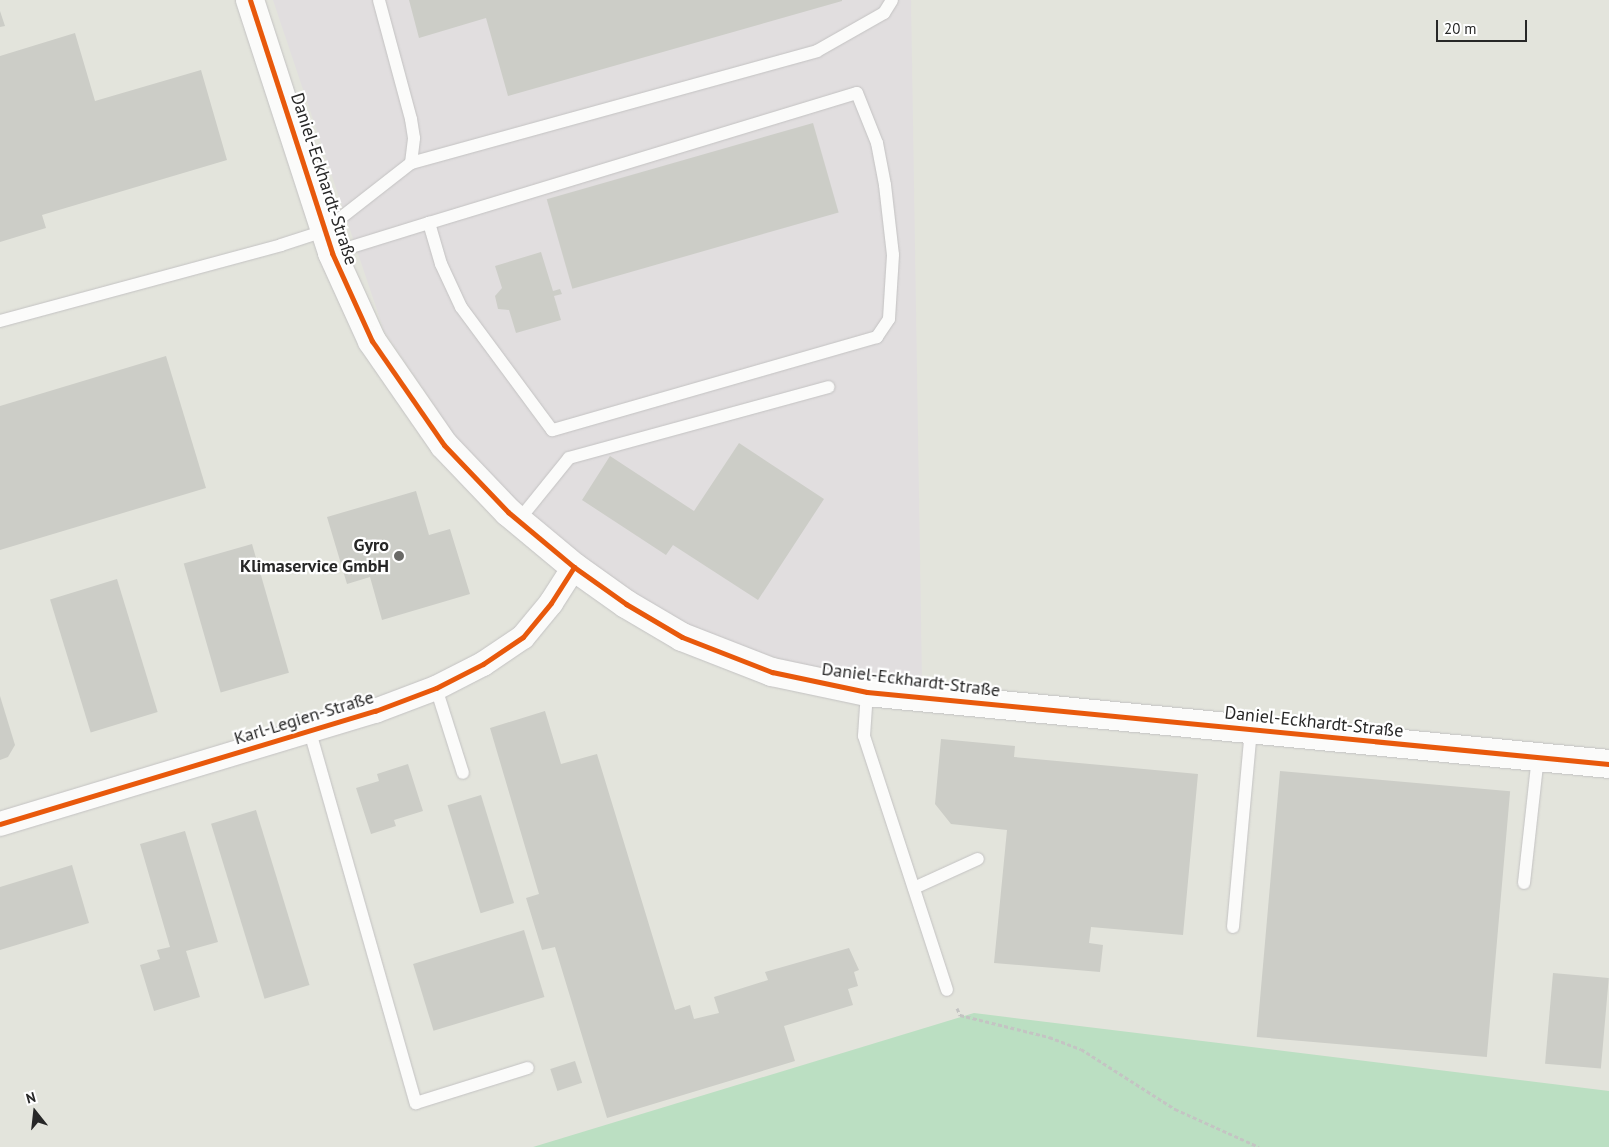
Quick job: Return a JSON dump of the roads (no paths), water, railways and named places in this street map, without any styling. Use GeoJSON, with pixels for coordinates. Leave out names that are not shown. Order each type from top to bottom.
{"type":"FeatureCollection","features":[{"type":"Feature","properties":{"kind":"street","name":"Daniel-Eckhardt-Straße"},"geometry":{"type":"LineString","coordinates":[[250,0],[328,242],[372,341],[444,445],[518,521],[574,568],[626,604],[674,632],[726,656],[809,681],[867,692],[1609,764]]}},
{"type":"Feature","properties":{"kind":"street","name":"Karl-Legien-Straße"},"geometry":{"type":"LineString","coordinates":[[0,824],[310,732],[436,688],[483,664],[523,637],[551,602],[574,568]]}},
{"type":"Feature","properties":{"kind":"lane"},"geometry":{"type":"LineString","coordinates":[[378,0],[414,138],[411,163]]}},
{"type":"Feature","properties":{"kind":"lane"},"geometry":{"type":"LineString","coordinates":[[328,242],[411,163],[817,51],[884,13],[892,0]]}},
{"type":"Feature","properties":{"kind":"lane"},"geometry":{"type":"LineString","coordinates":[[0,321],[281,245],[328,242],[429,223],[857,93],[877,143],[885,185],[893,255],[889,320],[876,337],[552,430],[461,307],[441,264],[429,223]]}},
{"type":"Feature","properties":{"kind":"lane"},"geometry":{"type":"LineString","coordinates":[[518,521],[569,458],[828,387]]}},
{"type":"Feature","properties":{"kind":"lane"},"geometry":{"type":"LineString","coordinates":[[436,688],[463,773]]}},
{"type":"Feature","properties":{"kind":"lane","name":"Daniel-Eckhardt-Straße"},"geometry":{"type":"LineString","coordinates":[[867,692],[864,736],[947,990]]}},
{"type":"Feature","properties":{"kind":"lane"},"geometry":{"type":"LineString","coordinates":[[1233,927],[1251,729]]}},
{"type":"Feature","properties":{"kind":"lane"},"geometry":{"type":"LineString","coordinates":[[310,732],[416,1103],[528,1068]]}},
{"type":"Feature","properties":{"kind":"lane"},"geometry":{"type":"LineString","coordinates":[[1524,884],[1538,758]]}},
{"type":"Feature","properties":{"kind":"lane"},"geometry":{"type":"LineString","coordinates":[[914,888],[978,859]]}},
{"type":"Feature","properties":{"kind":"place","name":"Gyro Klimaservice GmbH"},"geometry":{"type":"Point","coordinates":[399,556]}}]}
